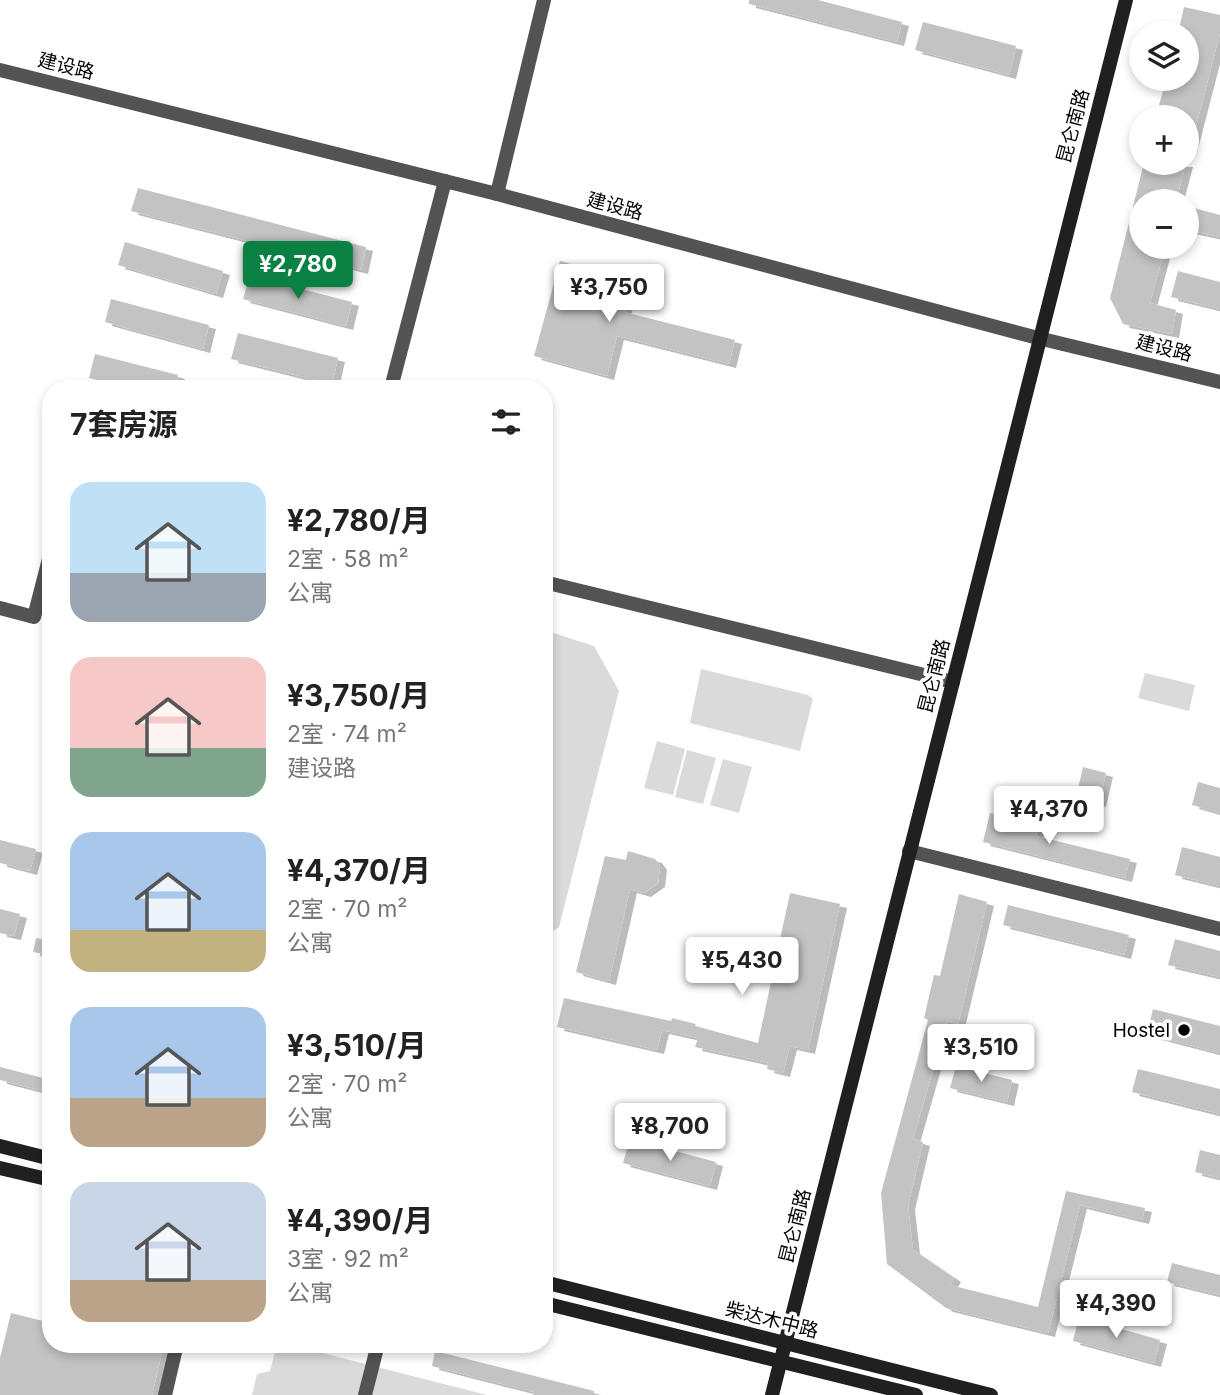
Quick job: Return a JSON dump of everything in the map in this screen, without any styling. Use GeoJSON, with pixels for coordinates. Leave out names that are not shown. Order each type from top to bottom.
{"type":"FeatureCollection","features":[{"type":"Feature","properties":{"kind":"main road","name":"昆仑南路"},"geometry":{"type":"LineString","coordinates":[[772,1395],[1038,338],[1126,0]]}},
{"type":"Feature","properties":{"kind":"main road"},"geometry":{"type":"LineString","coordinates":[[0,1146],[42,1157]]}},
{"type":"Feature","properties":{"kind":"main road"},"geometry":{"type":"LineString","coordinates":[[0,1168],[42,1178]]}},
{"type":"Feature","properties":{"kind":"main road","name":"柴达木中路"},"geometry":{"type":"LineString","coordinates":[[553,1284],[991,1395]]}},
{"type":"Feature","properties":{"kind":"main road","name":"柴达木中路"},"geometry":{"type":"LineString","coordinates":[[553,1305],[916,1395]]}},
{"type":"Feature","properties":{"kind":"street"},"geometry":{"type":"LineString","coordinates":[[497,194],[544,0]]}},
{"type":"Feature","properties":{"kind":"street","name":"建设路"},"geometry":{"type":"LineString","coordinates":[[0,69],[497,194],[1038,338],[1220,382]]}},
{"type":"Feature","properties":{"kind":"street"},"geometry":{"type":"LineString","coordinates":[[393,380],[444,181]]}},
{"type":"Feature","properties":{"kind":"street"},"geometry":{"type":"LineString","coordinates":[[553,584],[953,682]]}},
{"type":"Feature","properties":{"kind":"street"},"geometry":{"type":"LineString","coordinates":[[0,608],[34,617],[42,586]]}},
{"type":"Feature","properties":{"kind":"street"},"geometry":{"type":"LineString","coordinates":[[909,851],[1220,929]]}},
{"type":"Feature","properties":{"kind":"street"},"geometry":{"type":"LineString","coordinates":[[165,1395],[175,1353]]}},
{"type":"Feature","properties":{"kind":"street"},"geometry":{"type":"LineString","coordinates":[[365,1395],[376,1353]]}},
{"type":"Feature","properties":{"kind":"shaded area"},"geometry":{"type":"Polygon","coordinates":[[[553,633],[594,646],[619,691],[559,927],[553,931],[553,633]]]}},
{"type":"Feature","properties":{"kind":"shaded area"},"geometry":{"type":"Polygon","coordinates":[[[701,669],[808,695],[813,699],[800,751],[690,723],[701,669]]]}},
{"type":"Feature","properties":{"kind":"shaded area"},"geometry":{"type":"Polygon","coordinates":[[[1145,673],[1195,685],[1189,711],[1138,698],[1145,673]]]}},
{"type":"Feature","properties":{"kind":"shaded area"},"geometry":{"type":"Polygon","coordinates":[[[657,741],[685,749],[673,795],[644,788],[657,741]]]}},
{"type":"Feature","properties":{"kind":"shaded area"},"geometry":{"type":"Polygon","coordinates":[[[687,750],[716,758],[703,804],[675,797],[687,750]]]}},
{"type":"Feature","properties":{"kind":"shaded area"},"geometry":{"type":"Polygon","coordinates":[[[723,759],[752,767],[739,813],[710,805],[723,759]]]}},
{"type":"Feature","properties":{"kind":"shaded area"},"geometry":{"type":"Polygon","coordinates":[[[275,1353],[322,1353],[487,1395],[252,1395],[257,1374],[270,1371],[275,1353]]]}},
{"type":"Feature","properties":{"kind":"building"},"geometry":{"type":"Polygon","coordinates":[[[749,0],[818,0],[902,22],[897,42],[749,4],[749,0]]]}},
{"type":"Feature","properties":{"kind":"building"},"geometry":{"type":"Polygon","coordinates":[[[1184,7],[1220,15],[1220,33],[1199,114],[1199,105],[1159,105],[1163,91],[1199,91],[1199,21],[1181,21],[1184,7]]]}},
{"type":"Feature","properties":{"kind":"building"},"geometry":{"type":"Polygon","coordinates":[[[923,22],[1016,46],[1009,75],[915,50],[923,22]]]}},
{"type":"Feature","properties":{"kind":"building"},"geometry":{"type":"Polygon","coordinates":[[[1141,175],[1183,175],[1179,189],[1137,189],[1141,175]]]}},
{"type":"Feature","properties":{"kind":"building"},"geometry":{"type":"Polygon","coordinates":[[[138,188],[366,247],[361,270],[131,211],[138,188]]]}},
{"type":"Feature","properties":{"kind":"building"},"geometry":{"type":"Polygon","coordinates":[[[1199,209],[1220,215],[1220,237],[1199,232],[1199,209]]]}},
{"type":"Feature","properties":{"kind":"building"},"geometry":{"type":"Polygon","coordinates":[[[1129,223],[1129,259],[1162,259],[1150,303],[1176,310],[1172,334],[1123,324],[1110,298],[1129,223]]]}},
{"type":"Feature","properties":{"kind":"building"},"geometry":{"type":"Polygon","coordinates":[[[125,242],[223,271],[216,294],[118,265],[125,242]]]}},
{"type":"Feature","properties":{"kind":"building"},"geometry":{"type":"Polygon","coordinates":[[[560,261],[632,281],[624,312],[735,340],[729,364],[617,336],[607,376],[534,356],[560,261]]]}},
{"type":"Feature","properties":{"kind":"building"},"geometry":{"type":"Polygon","coordinates":[[[1178,271],[1220,282],[1220,309],[1171,297],[1178,271]]]}},
{"type":"Feature","properties":{"kind":"building"},"geometry":{"type":"Polygon","coordinates":[[[250,276],[352,302],[346,326],[243,299],[250,276]]]}},
{"type":"Feature","properties":{"kind":"building"},"geometry":{"type":"Polygon","coordinates":[[[111,299],[209,325],[203,349],[105,322],[111,299]]]}},
{"type":"Feature","properties":{"kind":"building"},"geometry":{"type":"Polygon","coordinates":[[[238,333],[338,358],[333,380],[316,380],[231,359],[238,333]]]}},
{"type":"Feature","properties":{"kind":"building"},"geometry":{"type":"Polygon","coordinates":[[[95,354],[178,375],[177,380],[89,378],[95,354]]]}},
{"type":"Feature","properties":{"kind":"building"},"geometry":{"type":"Polygon","coordinates":[[[1083,767],[1106,773],[1099,803],[1076,797],[1083,767]]]}},
{"type":"Feature","properties":{"kind":"building"},"geometry":{"type":"Polygon","coordinates":[[[1198,782],[1220,788],[1220,813],[1192,805],[1198,782]]]}},
{"type":"Feature","properties":{"kind":"building"},"geometry":{"type":"Polygon","coordinates":[[[990,813],[1038,824],[1036,836],[1130,859],[1125,878],[983,842],[990,813]]]}},
{"type":"Feature","properties":{"kind":"building"},"geometry":{"type":"Polygon","coordinates":[[[0,840],[36,849],[30,871],[0,863],[0,840]]]}},
{"type":"Feature","properties":{"kind":"building"},"geometry":{"type":"Polygon","coordinates":[[[1182,847],[1220,857],[1220,886],[1175,875],[1182,847]]]}},
{"type":"Feature","properties":{"kind":"building"},"geometry":{"type":"Polygon","coordinates":[[[628,851],[655,859],[660,866],[658,883],[644,893],[630,889],[609,981],[576,972],[605,856],[626,860],[628,851]]]}},
{"type":"Feature","properties":{"kind":"building"},"geometry":{"type":"Polygon","coordinates":[[[790,893],[840,904],[808,1050],[790,1046],[783,1073],[767,1069],[768,1063],[695,1047],[698,1038],[662,1030],[657,1050],[557,1027],[564,998],[671,1021],[672,1018],[758,1043],[790,893]]]}},
{"type":"Feature","properties":{"kind":"building"},"geometry":{"type":"Polygon","coordinates":[[[959,894],[987,902],[958,1024],[947,1021],[913,1139],[923,1142],[908,1206],[913,1250],[954,1278],[950,1285],[1038,1307],[1066,1191],[1145,1208],[1142,1220],[1080,1205],[1048,1333],[946,1308],[887,1264],[881,1193],[928,1020],[924,1018],[934,975],[940,976],[959,894]]]}},
{"type":"Feature","properties":{"kind":"building"},"geometry":{"type":"Polygon","coordinates":[[[1008,905],[1129,935],[1124,955],[1003,925],[1008,905]]]}},
{"type":"Feature","properties":{"kind":"building"},"geometry":{"type":"Polygon","coordinates":[[[0,909],[20,914],[14,936],[0,933],[0,909]]]}},
{"type":"Feature","properties":{"kind":"building"},"geometry":{"type":"Polygon","coordinates":[[[36,938],[42,939],[42,954],[33,952],[36,938]]]}},
{"type":"Feature","properties":{"kind":"building","name":"Hostel"},"geometry":{"type":"Polygon","coordinates":[[[1175,939],[1220,951],[1220,977],[1168,965],[1175,939]]]}},
{"type":"Feature","properties":{"kind":"building","name":"Hostel"},"geometry":{"type":"Polygon","coordinates":[[[1153,1009],[1220,1026],[1220,1053],[1147,1034],[1153,1009]]]}},
{"type":"Feature","properties":{"kind":"building"},"geometry":{"type":"Polygon","coordinates":[[[956,1066],[1012,1080],[1007,1102],[950,1088],[956,1066]]]}},
{"type":"Feature","properties":{"kind":"building"},"geometry":{"type":"Polygon","coordinates":[[[0,1067],[42,1078],[42,1091],[0,1080],[0,1067]]]}},
{"type":"Feature","properties":{"kind":"building"},"geometry":{"type":"Polygon","coordinates":[[[1138,1069],[1220,1089],[1220,1114],[1132,1092],[1138,1069]]]}},
{"type":"Feature","properties":{"kind":"building"},"geometry":{"type":"Polygon","coordinates":[[[630,1139],[716,1162],[710,1186],[623,1163],[630,1139]]]}},
{"type":"Feature","properties":{"kind":"building"},"geometry":{"type":"Polygon","coordinates":[[[1200,1150],[1220,1155],[1220,1178],[1195,1172],[1200,1150]]]}},
{"type":"Feature","properties":{"kind":"building"},"geometry":{"type":"Polygon","coordinates":[[[1172,1263],[1220,1275],[1220,1295],[1167,1282],[1172,1263]]]}},
{"type":"Feature","properties":{"kind":"building"},"geometry":{"type":"Polygon","coordinates":[[[11,1313],[42,1321],[42,1353],[162,1353],[152,1395],[0,1395],[0,1358],[11,1313]]]}},
{"type":"Feature","properties":{"kind":"building"},"geometry":{"type":"Polygon","coordinates":[[[1079,1317],[1160,1340],[1154,1363],[1073,1341],[1079,1317]]]}},
{"type":"Feature","properties":{"kind":"building"},"geometry":{"type":"Polygon","coordinates":[[[435,1353],[443,1353],[594,1391],[594,1395],[533,1395],[534,1392],[432,1366],[435,1353]]]}},
{"type":"Feature","properties":{"kind":"place","name":"Hostel"},"geometry":{"type":"Point","coordinates":[1184,1030]}}]}
